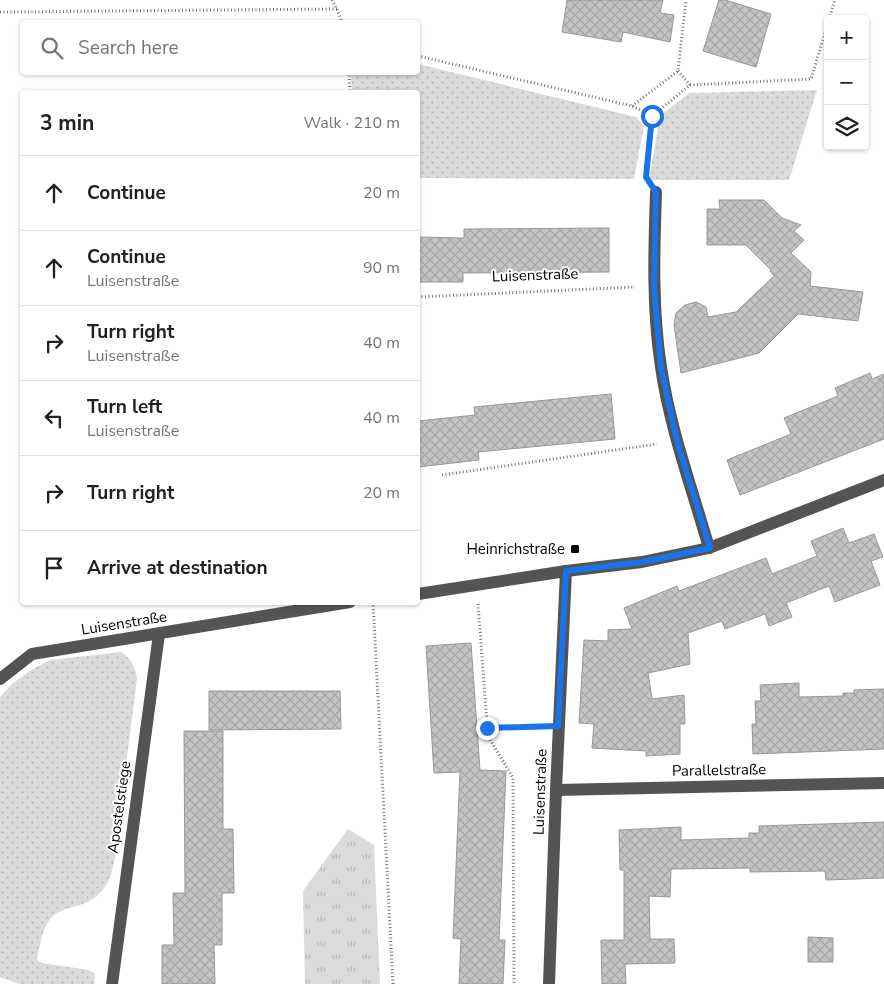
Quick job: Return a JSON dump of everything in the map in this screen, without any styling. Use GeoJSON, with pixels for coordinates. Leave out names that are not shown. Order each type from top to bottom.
{"type":"FeatureCollection","features":[{"type":"Feature","properties":{"kind":"street"},"geometry":{"type":"LineString","coordinates":[[656,192],[654,287],[661,368],[677,441],[710,548]]}},
{"type":"Feature","properties":{"kind":"street"},"geometry":{"type":"LineString","coordinates":[[420,594],[566,571],[642,562],[710,548],[884,480]]}},
{"type":"Feature","properties":{"kind":"street","name":"Luisenstraße"},"geometry":{"type":"LineString","coordinates":[[549,984],[558,726],[566,571]]}},
{"type":"Feature","properties":{"kind":"street","name":"Luisenstraße"},"geometry":{"type":"LineString","coordinates":[[0,679],[32,654],[332,605]]}},
{"type":"Feature","properties":{"kind":"street","name":"Apostelstiege"},"geometry":{"type":"LineString","coordinates":[[112,984],[159,634]]}},
{"type":"Feature","properties":{"kind":"street","name":"Parallelstraße"},"geometry":{"type":"LineString","coordinates":[[556,790],[884,783]]}},
{"type":"Feature","properties":{"kind":"path"},"geometry":{"type":"LineString","coordinates":[[332,0],[338,9],[341,20]]}},
{"type":"Feature","properties":{"kind":"path"},"geometry":{"type":"LineString","coordinates":[[632,106],[678,71],[686,0]]}},
{"type":"Feature","properties":{"kind":"path"},"geometry":{"type":"LineString","coordinates":[[830,15],[835,0]]}},
{"type":"Feature","properties":{"kind":"path"},"geometry":{"type":"LineString","coordinates":[[0,12],[338,9]]}},
{"type":"Feature","properties":{"kind":"path"},"geometry":{"type":"LineString","coordinates":[[656,192],[646,177],[652,116],[690,85],[811,79],[824,36]]}},
{"type":"Feature","properties":{"kind":"path"},"geometry":{"type":"LineString","coordinates":[[420,56],[632,106],[652,116]]}},
{"type":"Feature","properties":{"kind":"path"},"geometry":{"type":"LineString","coordinates":[[678,71],[690,85]]}},
{"type":"Feature","properties":{"kind":"path"},"geometry":{"type":"LineString","coordinates":[[349,75],[350,90]]}},
{"type":"Feature","properties":{"kind":"path","name":"Luisenstraße"},"geometry":{"type":"LineString","coordinates":[[420,297],[654,287]]}},
{"type":"Feature","properties":{"kind":"path"},"geometry":{"type":"LineString","coordinates":[[442,475],[677,441]]}},
{"type":"Feature","properties":{"kind":"path"},"geometry":{"type":"LineString","coordinates":[[476,584],[488,736],[513,778],[514,984]]}},
{"type":"Feature","properties":{"kind":"path"},"geometry":{"type":"LineString","coordinates":[[373,605],[393,984]]}},
{"type":"Feature","properties":{"kind":"path"},"geometry":{"type":"LineString","coordinates":[[487,728],[558,726]]}},
{"type":"Feature","properties":{"kind":"green space"},"geometry":{"type":"Polygon","coordinates":[[[420,64],[636,117],[644,126],[634,179],[420,178],[420,90],[352,90],[351,75],[420,75],[420,64]]]}},
{"type":"Feature","properties":{"kind":"green space"},"geometry":{"type":"Polygon","coordinates":[[[817,90],[789,180],[649,180],[660,116],[689,93],[817,90]]]}},
{"type":"Feature","properties":{"kind":"green space"},"geometry":{"type":"Polygon","coordinates":[[[121,652],[132,663],[137,679],[116,852],[112,870],[107,883],[94,899],[65,909],[51,918],[43,932],[37,958],[42,963],[89,970],[95,974],[94,984],[19,984],[0,977],[0,697],[12,684],[31,670],[50,660],[121,652]]]}},
{"type":"Feature","properties":{"kind":"green space"},"geometry":{"type":"Polygon","coordinates":[[[348,829],[374,845],[380,984],[305,984],[303,891],[348,829]]]}},
{"type":"Feature","properties":{"kind":"building"},"geometry":{"type":"Polygon","coordinates":[[[567,0],[663,0],[660,13],[674,15],[670,42],[623,32],[621,42],[562,32],[567,0]]]}},
{"type":"Feature","properties":{"kind":"building"},"geometry":{"type":"Polygon","coordinates":[[[719,0],[725,0],[771,14],[756,67],[703,51],[719,0]]]}},
{"type":"Feature","properties":{"kind":"building"},"geometry":{"type":"Polygon","coordinates":[[[719,200],[764,200],[782,218],[801,225],[794,231],[804,240],[791,253],[811,272],[810,286],[863,292],[858,321],[798,314],[759,353],[681,373],[674,325],[676,313],[685,305],[696,302],[706,307],[708,317],[736,312],[774,276],[771,270],[746,245],[707,245],[707,209],[720,209],[719,200]]]}},
{"type":"Feature","properties":{"kind":"building"},"geometry":{"type":"Polygon","coordinates":[[[609,228],[609,272],[463,273],[463,282],[420,282],[420,237],[464,238],[464,229],[609,228]]]}},
{"type":"Feature","properties":{"kind":"building"},"geometry":{"type":"Polygon","coordinates":[[[870,373],[872,379],[884,374],[884,439],[740,495],[727,460],[791,434],[784,418],[838,396],[835,388],[870,373]]]}},
{"type":"Feature","properties":{"kind":"building"},"geometry":{"type":"Polygon","coordinates":[[[611,394],[615,439],[478,452],[479,460],[420,467],[420,421],[475,415],[474,407],[611,394]]]}},
{"type":"Feature","properties":{"kind":"building"},"geometry":{"type":"Polygon","coordinates":[[[843,528],[849,543],[874,534],[883,557],[871,561],[880,585],[835,602],[829,586],[786,603],[792,617],[769,626],[765,614],[725,629],[722,621],[688,633],[690,664],[648,673],[652,699],[684,695],[685,724],[680,724],[680,754],[646,756],[646,751],[592,748],[594,724],[579,723],[584,640],[608,641],[608,630],[632,629],[624,608],[677,586],[679,591],[766,558],[772,574],[817,556],[811,541],[843,528]]]}},
{"type":"Feature","properties":{"kind":"building"},"geometry":{"type":"Polygon","coordinates":[[[471,643],[480,770],[506,771],[499,940],[505,940],[503,984],[459,984],[461,939],[453,938],[460,772],[434,773],[426,646],[471,643]]]}},
{"type":"Feature","properties":{"kind":"building"},"geometry":{"type":"Polygon","coordinates":[[[799,683],[799,697],[843,696],[843,693],[854,693],[854,690],[884,689],[884,749],[753,754],[752,724],[756,724],[755,701],[761,701],[760,685],[799,683]]]}},
{"type":"Feature","properties":{"kind":"building"},"geometry":{"type":"Polygon","coordinates":[[[209,691],[340,691],[341,729],[209,730],[209,691]]]}},
{"type":"Feature","properties":{"kind":"building"},"geometry":{"type":"Polygon","coordinates":[[[184,731],[223,731],[223,829],[233,829],[234,893],[222,893],[222,945],[214,945],[215,984],[162,984],[162,945],[174,945],[173,893],[185,893],[184,731]]]}},
{"type":"Feature","properties":{"kind":"building"},"geometry":{"type":"Polygon","coordinates":[[[884,822],[884,878],[826,880],[825,871],[750,872],[750,868],[671,869],[670,897],[649,896],[650,939],[674,939],[675,963],[625,964],[626,984],[602,984],[601,940],[624,940],[624,870],[620,870],[619,830],[681,827],[681,840],[749,838],[749,833],[759,833],[759,826],[884,822]]]}},
{"type":"Feature","properties":{"kind":"building"},"geometry":{"type":"Polygon","coordinates":[[[808,937],[833,938],[833,962],[808,962],[808,937]]]}},
{"type":"Feature","properties":{"kind":"place","name":"Heinrichstraße"},"geometry":{"type":"Point","coordinates":[575,549]}},
{"type":"Feature","properties":{"kind":"route"},"geometry":{"type":"LineString","coordinates":[[487,728],[558,726],[566,571],[642,562],[710,548],[677,441],[661,368],[654,287],[656,192],[646,177],[652,116]]}}]}
